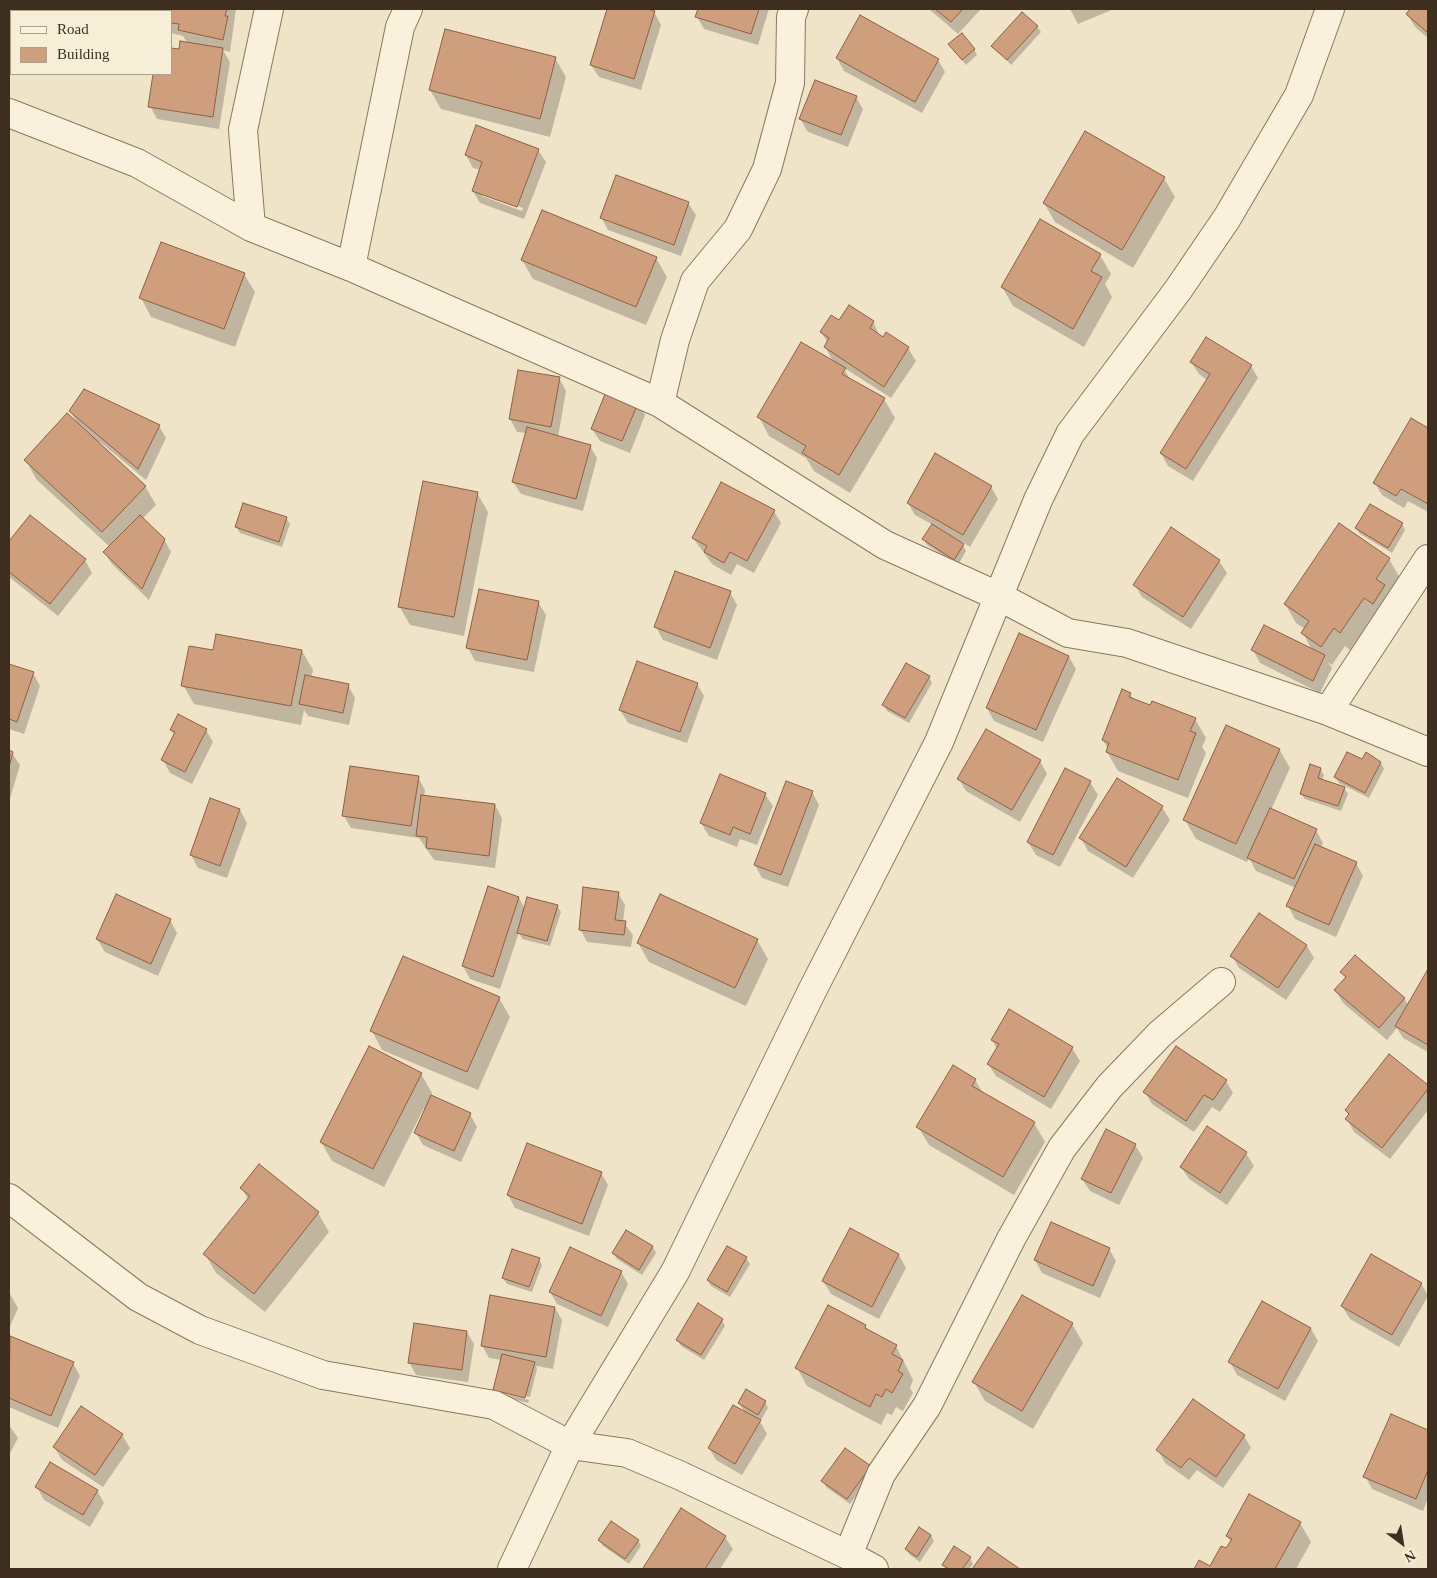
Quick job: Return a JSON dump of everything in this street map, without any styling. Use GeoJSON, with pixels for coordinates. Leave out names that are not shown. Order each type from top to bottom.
{"type":"FeatureCollection","features":[{"type":"Feature","properties":{"kind":"street"},"geometry":{"type":"LineString","coordinates":[[251,227],[243,130],[269,9]]}},
{"type":"Feature","properties":{"kind":"street"},"geometry":{"type":"LineString","coordinates":[[351,267],[400,27],[408,9]]}},
{"type":"Feature","properties":{"kind":"street"},"geometry":{"type":"LineString","coordinates":[[660,404],[675,340],[696,281],[738,229],[767,169],[790,83],[790,17],[794,9]]}},
{"type":"Feature","properties":{"kind":"street"},"geometry":{"type":"LineString","coordinates":[[512,1569],[570,1445],[675,1272],[812,991],[939,742],[1000,597],[1038,500],[1070,434],[1178,290],[1227,218],[1299,95],[1330,9]]}},
{"type":"Feature","properties":{"kind":"street"},"geometry":{"type":"LineString","coordinates":[[9,114],[137,163],[251,227],[351,267],[660,404],[885,545],[1000,597],[1068,633],[1127,643],[1328,711],[1428,752]]}},
{"type":"Feature","properties":{"kind":"street"},"geometry":{"type":"LineString","coordinates":[[1328,711],[1428,559]]}},
{"type":"Feature","properties":{"kind":"street"},"geometry":{"type":"LineString","coordinates":[[848,1555],[881,1474],[927,1406],[1010,1240],[1062,1148],[1109,1088],[1160,1034],[1221,982]]}},
{"type":"Feature","properties":{"kind":"street"},"geometry":{"type":"LineString","coordinates":[[9,1198],[138,1297],[200,1330],[323,1375],[494,1405],[570,1445],[627,1453],[680,1475],[874,1569]]}},
{"type":"Feature","properties":{"kind":"building"},"geometry":{"type":"Polygon","coordinates":[[[130,9],[153,9],[153,10],[130,9]]]}},
{"type":"Feature","properties":{"kind":"building"},"geometry":{"type":"Polygon","coordinates":[[[227,9],[225,16],[228,16],[223,40],[178,30],[179,24],[172,23],[172,10],[164,10],[227,9]]]}},
{"type":"Feature","properties":{"kind":"building"},"geometry":{"type":"Polygon","coordinates":[[[607,9],[647,9],[655,11],[634,79],[590,65],[607,9]]]}},
{"type":"Feature","properties":{"kind":"building"},"geometry":{"type":"Polygon","coordinates":[[[698,9],[759,9],[751,34],[695,17],[698,9]]]}},
{"type":"Feature","properties":{"kind":"building"},"geometry":{"type":"Polygon","coordinates":[[[935,9],[963,9],[951,22],[935,9]]]}},
{"type":"Feature","properties":{"kind":"building"},"geometry":{"type":"Polygon","coordinates":[[[1410,9],[1428,9],[1428,33],[1406,14],[1410,9]]]}},
{"type":"Feature","properties":{"kind":"building"},"geometry":{"type":"Polygon","coordinates":[[[1022,12],[1038,26],[1007,60],[991,46],[1022,12]]]}},
{"type":"Feature","properties":{"kind":"building"},"geometry":{"type":"Polygon","coordinates":[[[860,15],[939,59],[915,102],[836,58],[860,15]]]}},
{"type":"Feature","properties":{"kind":"building"},"geometry":{"type":"Polygon","coordinates":[[[445,29],[556,57],[540,119],[429,90],[445,29]]]}},
{"type":"Feature","properties":{"kind":"building"},"geometry":{"type":"Polygon","coordinates":[[[962,33],[975,49],[962,60],[948,44],[962,33]]]}},
{"type":"Feature","properties":{"kind":"building"},"geometry":{"type":"Polygon","coordinates":[[[180,41],[223,48],[213,117],[148,107],[153,75],[172,75],[172,48],[179,49],[180,41]]]}},
{"type":"Feature","properties":{"kind":"building"},"geometry":{"type":"Polygon","coordinates":[[[815,80],[857,96],[841,135],[799,119],[815,80]]]}},
{"type":"Feature","properties":{"kind":"building"},"geometry":{"type":"Polygon","coordinates":[[[476,125],[539,149],[517,207],[472,191],[482,162],[465,155],[476,125]]]}},
{"type":"Feature","properties":{"kind":"building"},"geometry":{"type":"Polygon","coordinates":[[[1085,131],[1165,177],[1122,250],[1043,203],[1085,131]]]}},
{"type":"Feature","properties":{"kind":"building"},"geometry":{"type":"Polygon","coordinates":[[[616,175],[689,202],[674,245],[600,218],[616,175]]]}},
{"type":"Feature","properties":{"kind":"building"},"geometry":{"type":"Polygon","coordinates":[[[542,210],[657,257],[636,307],[521,260],[542,210]]]}},
{"type":"Feature","properties":{"kind":"building"},"geometry":{"type":"Polygon","coordinates":[[[1040,219],[1101,254],[1091,271],[1102,277],[1073,329],[1001,287],[1040,219]]]}},
{"type":"Feature","properties":{"kind":"building"},"geometry":{"type":"Polygon","coordinates":[[[161,242],[245,273],[224,329],[139,298],[161,242]]]}},
{"type":"Feature","properties":{"kind":"building"},"geometry":{"type":"Polygon","coordinates":[[[849,305],[874,321],[870,328],[883,337],[886,332],[909,347],[884,387],[824,347],[829,338],[820,332],[831,315],[839,320],[849,305]]]}},
{"type":"Feature","properties":{"kind":"building"},"geometry":{"type":"Polygon","coordinates":[[[1206,337],[1252,365],[1186,469],[1160,453],[1210,374],[1190,362],[1206,337]]]}},
{"type":"Feature","properties":{"kind":"building"},"geometry":{"type":"Polygon","coordinates":[[[801,342],[846,368],[842,374],[885,398],[839,475],[802,453],[806,446],[757,417],[801,342]]]}},
{"type":"Feature","properties":{"kind":"building"},"geometry":{"type":"Polygon","coordinates":[[[518,370],[560,377],[551,427],[509,419],[518,370]]]}},
{"type":"Feature","properties":{"kind":"building"},"geometry":{"type":"Polygon","coordinates":[[[84,389],[160,425],[138,469],[69,411],[84,389]]]}},
{"type":"Feature","properties":{"kind":"building"},"geometry":{"type":"Polygon","coordinates":[[[607,389],[639,401],[622,441],[591,429],[607,389]]]}},
{"type":"Feature","properties":{"kind":"building"},"geometry":{"type":"Polygon","coordinates":[[[67,413],[146,486],[102,532],[24,460],[67,413]]]}},
{"type":"Feature","properties":{"kind":"building"},"geometry":{"type":"Polygon","coordinates":[[[1411,418],[1428,428],[1428,504],[1401,489],[1396,496],[1373,483],[1411,418]]]}},
{"type":"Feature","properties":{"kind":"building"},"geometry":{"type":"Polygon","coordinates":[[[527,427],[591,445],[576,499],[512,482],[527,427]]]}},
{"type":"Feature","properties":{"kind":"building"},"geometry":{"type":"Polygon","coordinates":[[[935,453],[992,486],[963,535],[907,503],[935,453]]]}},
{"type":"Feature","properties":{"kind":"building"},"geometry":{"type":"Polygon","coordinates":[[[423,481],[478,492],[454,617],[398,607],[423,481]]]}},
{"type":"Feature","properties":{"kind":"building"},"geometry":{"type":"Polygon","coordinates":[[[721,482],[775,510],[747,561],[730,552],[724,563],[704,552],[707,546],[692,538],[721,482]]]}},
{"type":"Feature","properties":{"kind":"building"},"geometry":{"type":"Polygon","coordinates":[[[243,503],[287,517],[279,542],[235,527],[243,503]]]}},
{"type":"Feature","properties":{"kind":"building"},"geometry":{"type":"Polygon","coordinates":[[[1370,504],[1403,523],[1388,548],[1355,528],[1370,504]]]}},
{"type":"Feature","properties":{"kind":"building"},"geometry":{"type":"Polygon","coordinates":[[[30,515],[86,559],[50,604],[9,572],[9,541],[30,515]]]}},
{"type":"Feature","properties":{"kind":"building"},"geometry":{"type":"Polygon","coordinates":[[[140,515],[165,539],[142,589],[103,552],[140,515]]]}},
{"type":"Feature","properties":{"kind":"building"},"geometry":{"type":"Polygon","coordinates":[[[1339,523],[1390,558],[1376,579],[1385,585],[1373,604],[1364,598],[1340,633],[1334,628],[1321,647],[1301,633],[1309,621],[1284,604],[1339,523]]]}},
{"type":"Feature","properties":{"kind":"building"},"geometry":{"type":"Polygon","coordinates":[[[932,524],[964,544],[954,560],[922,539],[932,524]]]}},
{"type":"Feature","properties":{"kind":"building"},"geometry":{"type":"Polygon","coordinates":[[[1171,527],[1220,560],[1183,617],[1133,585],[1171,527]]]}},
{"type":"Feature","properties":{"kind":"building"},"geometry":{"type":"Polygon","coordinates":[[[675,571],[731,591],[710,648],[654,627],[675,571]]]}},
{"type":"Feature","properties":{"kind":"building"},"geometry":{"type":"Polygon","coordinates":[[[479,589],[539,601],[527,660],[466,648],[479,589]]]}},
{"type":"Feature","properties":{"kind":"building"},"geometry":{"type":"Polygon","coordinates":[[[1264,625],[1325,655],[1313,681],[1251,650],[1264,625]]]}},
{"type":"Feature","properties":{"kind":"building"},"geometry":{"type":"Polygon","coordinates":[[[1019,633],[1069,656],[1036,730],[986,708],[1019,633]]]}},
{"type":"Feature","properties":{"kind":"building"},"geometry":{"type":"Polygon","coordinates":[[[216,634],[302,650],[291,706],[181,686],[189,646],[213,650],[216,634]]]}},
{"type":"Feature","properties":{"kind":"building"},"geometry":{"type":"Polygon","coordinates":[[[637,661],[698,683],[680,732],[619,710],[637,661]]]}},
{"type":"Feature","properties":{"kind":"building"},"geometry":{"type":"Polygon","coordinates":[[[906,663],[930,676],[905,718],[882,705],[906,663]]]}},
{"type":"Feature","properties":{"kind":"building"},"geometry":{"type":"Polygon","coordinates":[[[9,664],[34,672],[17,722],[9,719],[9,664]]]}},
{"type":"Feature","properties":{"kind":"building"},"geometry":{"type":"Polygon","coordinates":[[[305,675],[349,684],[343,713],[299,704],[305,675]]]}},
{"type":"Feature","properties":{"kind":"building"},"geometry":{"type":"Polygon","coordinates":[[[1122,689],[1131,693],[1129,697],[1150,705],[1152,701],[1196,718],[1190,731],[1196,733],[1178,780],[1106,752],[1109,743],[1102,740],[1122,689]]]}},
{"type":"Feature","properties":{"kind":"building"},"geometry":{"type":"Polygon","coordinates":[[[178,714],[207,729],[185,772],[161,760],[175,732],[170,730],[178,714]]]}},
{"type":"Feature","properties":{"kind":"building"},"geometry":{"type":"Polygon","coordinates":[[[1226,725],[1280,749],[1236,844],[1183,820],[1226,725]]]}},
{"type":"Feature","properties":{"kind":"building"},"geometry":{"type":"Polygon","coordinates":[[[986,729],[1041,760],[1012,810],[957,779],[986,729]]]}},
{"type":"Feature","properties":{"kind":"building"},"geometry":{"type":"Polygon","coordinates":[[[9,750],[13,752],[9,767],[9,750]]]}},
{"type":"Feature","properties":{"kind":"building"},"geometry":{"type":"Polygon","coordinates":[[[1347,752],[1362,759],[1366,752],[1381,762],[1365,793],[1334,777],[1347,752]]]}},
{"type":"Feature","properties":{"kind":"building"},"geometry":{"type":"Polygon","coordinates":[[[1310,764],[1321,768],[1318,778],[1345,787],[1338,806],[1300,794],[1310,764]]]}},
{"type":"Feature","properties":{"kind":"building"},"geometry":{"type":"Polygon","coordinates":[[[350,766],[419,776],[411,826],[342,816],[350,766]]]}},
{"type":"Feature","properties":{"kind":"building"},"geometry":{"type":"Polygon","coordinates":[[[1065,768],[1091,781],[1053,855],[1027,842],[1065,768]]]}},
{"type":"Feature","properties":{"kind":"building"},"geometry":{"type":"Polygon","coordinates":[[[720,774],[766,793],[750,834],[733,827],[730,835],[700,823],[720,774]]]}},
{"type":"Feature","properties":{"kind":"building"},"geometry":{"type":"Polygon","coordinates":[[[1117,778],[1163,806],[1126,867],[1079,838],[1117,778]]]}},
{"type":"Feature","properties":{"kind":"building"},"geometry":{"type":"Polygon","coordinates":[[[786,781],[813,791],[781,875],[754,865],[786,781]]]}},
{"type":"Feature","properties":{"kind":"building"},"geometry":{"type":"Polygon","coordinates":[[[421,795],[495,804],[489,856],[426,848],[427,837],[416,836],[421,795]]]}},
{"type":"Feature","properties":{"kind":"building"},"geometry":{"type":"Polygon","coordinates":[[[210,798],[240,809],[220,866],[190,855],[210,798]]]}},
{"type":"Feature","properties":{"kind":"building"},"geometry":{"type":"Polygon","coordinates":[[[1270,808],[1317,829],[1294,879],[1247,858],[1270,808]]]}},
{"type":"Feature","properties":{"kind":"building"},"geometry":{"type":"Polygon","coordinates":[[[1315,844],[1357,862],[1329,925],[1286,906],[1315,844]]]}},
{"type":"Feature","properties":{"kind":"building"},"geometry":{"type":"Polygon","coordinates":[[[488,886],[519,897],[493,977],[462,966],[488,886]]]}},
{"type":"Feature","properties":{"kind":"building"},"geometry":{"type":"Polygon","coordinates":[[[583,887],[619,892],[615,920],[626,921],[624,935],[579,930],[583,887]]]}},
{"type":"Feature","properties":{"kind":"building"},"geometry":{"type":"Polygon","coordinates":[[[116,894],[171,919],[151,964],[96,939],[116,894]]]}},
{"type":"Feature","properties":{"kind":"building"},"geometry":{"type":"Polygon","coordinates":[[[660,894],[758,939],[735,988],[637,943],[660,894]]]}},
{"type":"Feature","properties":{"kind":"building"},"geometry":{"type":"Polygon","coordinates":[[[527,897],[558,905],[547,941],[517,933],[527,897]]]}},
{"type":"Feature","properties":{"kind":"building"},"geometry":{"type":"Polygon","coordinates":[[[1259,913],[1307,945],[1278,988],[1230,956],[1259,913]]]}},
{"type":"Feature","properties":{"kind":"building"},"geometry":{"type":"Polygon","coordinates":[[[1355,955],[1405,998],[1379,1028],[1334,990],[1346,977],[1340,972],[1355,955]]]}},
{"type":"Feature","properties":{"kind":"building"},"geometry":{"type":"Polygon","coordinates":[[[403,956],[500,997],[467,1072],[370,1031],[403,956]]]}},
{"type":"Feature","properties":{"kind":"building"},"geometry":{"type":"Polygon","coordinates":[[[1428,969],[1428,1045],[1395,1026],[1428,969]]]}},
{"type":"Feature","properties":{"kind":"building"},"geometry":{"type":"Polygon","coordinates":[[[1009,1009],[1073,1047],[1044,1097],[987,1064],[999,1044],[991,1040],[1009,1009]]]}},
{"type":"Feature","properties":{"kind":"building"},"geometry":{"type":"Polygon","coordinates":[[[369,1046],[422,1073],[373,1169],[320,1142],[369,1046]]]}},
{"type":"Feature","properties":{"kind":"building"},"geometry":{"type":"Polygon","coordinates":[[[1176,1046],[1227,1080],[1213,1100],[1204,1095],[1186,1121],[1143,1092],[1176,1046]]]}},
{"type":"Feature","properties":{"kind":"building"},"geometry":{"type":"Polygon","coordinates":[[[1389,1054],[1428,1085],[1428,1089],[1382,1148],[1345,1119],[1349,1114],[1345,1110],[1389,1054]]]}},
{"type":"Feature","properties":{"kind":"building"},"geometry":{"type":"Polygon","coordinates":[[[953,1065],[976,1079],[972,1086],[1035,1122],[1003,1177],[916,1127],[953,1065]]]}},
{"type":"Feature","properties":{"kind":"building"},"geometry":{"type":"Polygon","coordinates":[[[431,1095],[471,1113],[454,1151],[414,1133],[431,1095]]]}},
{"type":"Feature","properties":{"kind":"building"},"geometry":{"type":"Polygon","coordinates":[[[1207,1126],[1247,1152],[1220,1193],[1180,1167],[1207,1126]]]}},
{"type":"Feature","properties":{"kind":"building"},"geometry":{"type":"Polygon","coordinates":[[[1106,1129],[1136,1144],[1111,1193],[1081,1179],[1106,1129]]]}},
{"type":"Feature","properties":{"kind":"building"},"geometry":{"type":"Polygon","coordinates":[[[527,1143],[602,1172],[582,1224],[507,1195],[527,1143]]]}},
{"type":"Feature","properties":{"kind":"building"},"geometry":{"type":"Polygon","coordinates":[[[259,1164],[319,1212],[254,1294],[203,1254],[250,1196],[240,1188],[259,1164]]]}},
{"type":"Feature","properties":{"kind":"building"},"geometry":{"type":"Polygon","coordinates":[[[1051,1222],[1110,1248],[1093,1286],[1034,1260],[1051,1222]]]}},
{"type":"Feature","properties":{"kind":"building"},"geometry":{"type":"Polygon","coordinates":[[[850,1228],[899,1254],[872,1307],[822,1281],[850,1228]]]}},
{"type":"Feature","properties":{"kind":"building"},"geometry":{"type":"Polygon","coordinates":[[[626,1230],[653,1246],[639,1270],[612,1253],[626,1230]]]}},
{"type":"Feature","properties":{"kind":"building"},"geometry":{"type":"Polygon","coordinates":[[[727,1246],[747,1257],[727,1292],[707,1280],[727,1246]]]}},
{"type":"Feature","properties":{"kind":"building"},"geometry":{"type":"Polygon","coordinates":[[[570,1247],[622,1271],[601,1316],[549,1292],[570,1247]]]}},
{"type":"Feature","properties":{"kind":"building"},"geometry":{"type":"Polygon","coordinates":[[[512,1249],[540,1258],[529,1287],[502,1278],[512,1249]]]}},
{"type":"Feature","properties":{"kind":"building"},"geometry":{"type":"Polygon","coordinates":[[[1371,1254],[1422,1283],[1392,1335],[1341,1306],[1371,1254]]]}},
{"type":"Feature","properties":{"kind":"building"},"geometry":{"type":"Polygon","coordinates":[[[490,1295],[555,1307],[546,1357],[481,1346],[490,1295]]]}},
{"type":"Feature","properties":{"kind":"building"},"geometry":{"type":"Polygon","coordinates":[[[1022,1295],[1073,1323],[1022,1411],[972,1382],[1022,1295]]]}},
{"type":"Feature","properties":{"kind":"building"},"geometry":{"type":"Polygon","coordinates":[[[1262,1301],[1311,1328],[1278,1389],[1228,1362],[1262,1301]]]}},
{"type":"Feature","properties":{"kind":"building"},"geometry":{"type":"Polygon","coordinates":[[[698,1303],[723,1319],[701,1355],[676,1340],[698,1303]]]}},
{"type":"Feature","properties":{"kind":"building"},"geometry":{"type":"Polygon","coordinates":[[[828,1305],[866,1325],[865,1328],[897,1345],[892,1354],[903,1360],[898,1371],[903,1374],[892,1393],[886,1389],[882,1397],[876,1394],[870,1407],[795,1368],[828,1305]]]}},
{"type":"Feature","properties":{"kind":"building"},"geometry":{"type":"Polygon","coordinates":[[[414,1323],[467,1331],[462,1370],[408,1363],[414,1323]]]}},
{"type":"Feature","properties":{"kind":"building"},"geometry":{"type":"Polygon","coordinates":[[[10,1336],[74,1362],[51,1416],[9,1398],[10,1336]]]}},
{"type":"Feature","properties":{"kind":"building"},"geometry":{"type":"Polygon","coordinates":[[[502,1354],[535,1362],[525,1398],[493,1390],[502,1354]]]}},
{"type":"Feature","properties":{"kind":"building"},"geometry":{"type":"Polygon","coordinates":[[[746,1389],[766,1401],[758,1415],[738,1403],[746,1389]]]}},
{"type":"Feature","properties":{"kind":"building"},"geometry":{"type":"Polygon","coordinates":[[[1193,1399],[1245,1435],[1216,1477],[1189,1458],[1181,1468],[1156,1450],[1193,1399]]]}},
{"type":"Feature","properties":{"kind":"building"},"geometry":{"type":"Polygon","coordinates":[[[733,1405],[761,1420],[735,1464],[708,1448],[733,1405]]]}},
{"type":"Feature","properties":{"kind":"building"},"geometry":{"type":"Polygon","coordinates":[[[81,1406],[123,1434],[95,1475],[53,1447],[81,1406]]]}},
{"type":"Feature","properties":{"kind":"building"},"geometry":{"type":"Polygon","coordinates":[[[1391,1414],[1428,1430],[1428,1470],[1416,1499],[1363,1477],[1391,1414]]]}},
{"type":"Feature","properties":{"kind":"building"},"geometry":{"type":"Polygon","coordinates":[[[845,1448],[871,1466],[847,1499],[821,1481],[845,1448]]]}},
{"type":"Feature","properties":{"kind":"building"},"geometry":{"type":"Polygon","coordinates":[[[50,1462],[98,1490],[83,1515],[35,1487],[50,1462]]]}},
{"type":"Feature","properties":{"kind":"building"},"geometry":{"type":"Polygon","coordinates":[[[1249,1494],[1301,1522],[1275,1569],[1194,1569],[1199,1560],[1210,1566],[1221,1546],[1226,1548],[1232,1539],[1226,1536],[1249,1494]]]}},
{"type":"Feature","properties":{"kind":"building"},"geometry":{"type":"Polygon","coordinates":[[[681,1508],[726,1536],[705,1569],[643,1568],[681,1508]]]}},
{"type":"Feature","properties":{"kind":"building"},"geometry":{"type":"Polygon","coordinates":[[[611,1521],[639,1540],[625,1559],[598,1540],[611,1521]]]}},
{"type":"Feature","properties":{"kind":"building"},"geometry":{"type":"Polygon","coordinates":[[[919,1527],[931,1535],[917,1557],[905,1549],[919,1527]]]}},
{"type":"Feature","properties":{"kind":"building"},"geometry":{"type":"Polygon","coordinates":[[[954,1546],[971,1557],[962,1569],[949,1569],[942,1565],[954,1546]]]}},
{"type":"Feature","properties":{"kind":"building"},"geometry":{"type":"Polygon","coordinates":[[[988,1547],[1020,1569],[972,1569],[988,1547]]]}}]}
